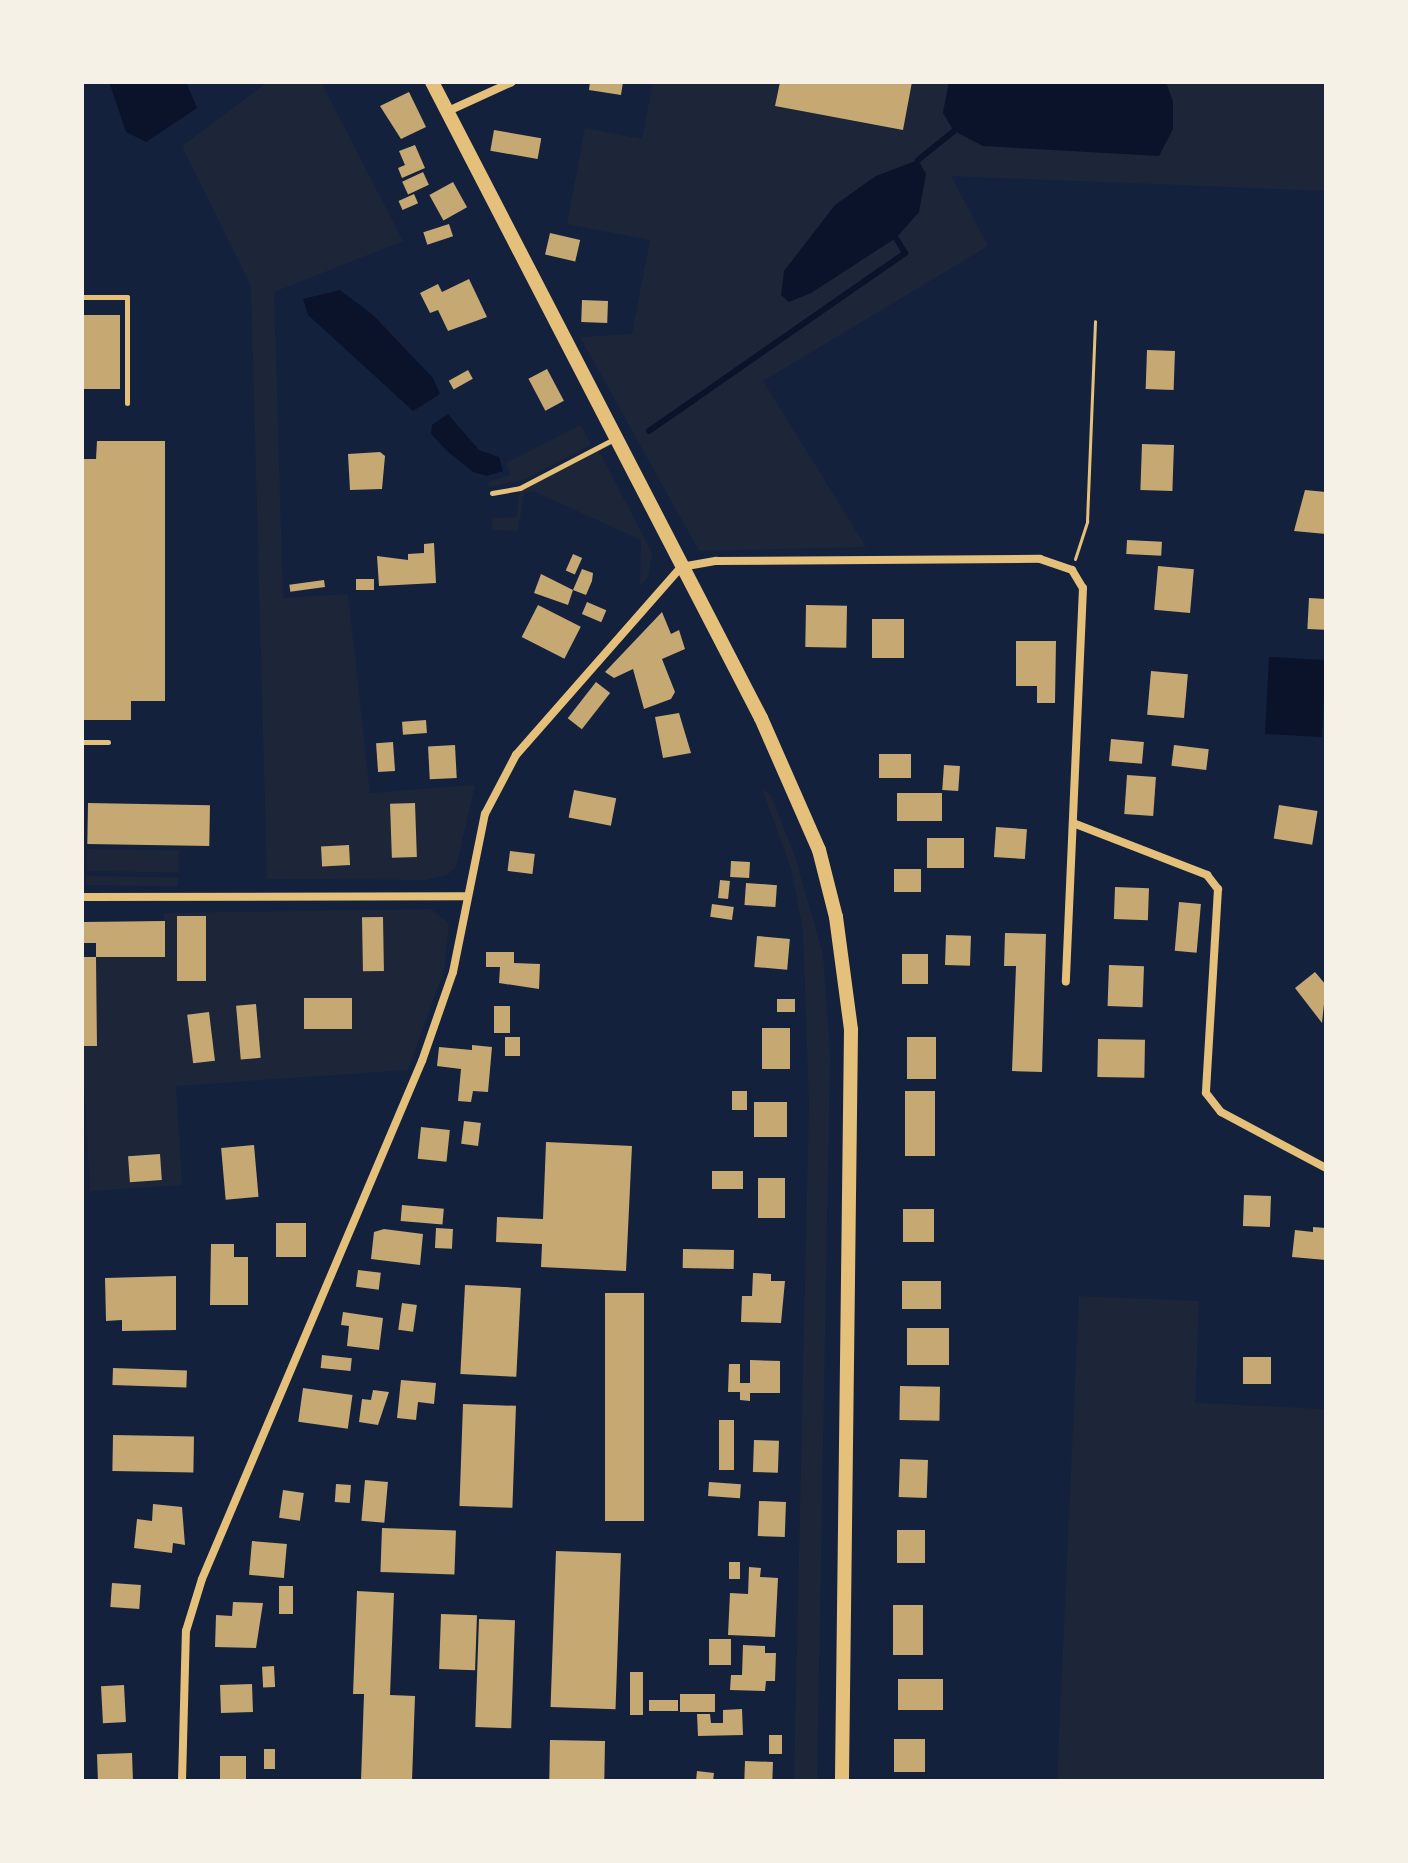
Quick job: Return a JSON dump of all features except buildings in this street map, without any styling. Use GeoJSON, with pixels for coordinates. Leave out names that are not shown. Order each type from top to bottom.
{"type":"FeatureCollection","features":[{"type":"Feature","properties":{"kind":"street"},"geometry":{"type":"LineString","coordinates":[[432,82],[761,718],[819,850],[849,990],[842,1781]]}},
{"type":"Feature","properties":{"kind":"street"},"geometry":{"type":"LineString","coordinates":[[446,112],[512,82]]}},
{"type":"Feature","properties":{"kind":"street"},"geometry":{"type":"LineString","coordinates":[[182,1781],[186,1631],[202,1579],[422,1061],[453,972],[465,896],[485,814],[516,755],[681,567],[716,561],[1040,559],[1072,570],[1083,588],[1066,982]]}},
{"type":"Feature","properties":{"kind":"street"},"geometry":{"type":"LineString","coordinates":[[1073,823],[1207,875],[1218,889],[1206,1093],[1221,1112],[1326,1168]]}},
{"type":"Feature","properties":{"kind":"street"},"geometry":{"type":"LineString","coordinates":[[82,897],[465,896]]}},
{"type":"Feature","properties":{"kind":"lane"},"geometry":{"type":"LineString","coordinates":[[82,297],[127,297],[127,403]]}},
{"type":"Feature","properties":{"kind":"lane"},"geometry":{"type":"LineString","coordinates":[[492,493],[520,488],[615,439]]}},
{"type":"Feature","properties":{"kind":"lane"},"geometry":{"type":"LineString","coordinates":[[82,742],[108,742]]}},
{"type":"Feature","properties":{"kind":"path"},"geometry":{"type":"LineString","coordinates":[[1072,570],[1087,521],[1095,321]]}},
{"type":"Feature","properties":{"kind":"shaded area"},"geometry":{"type":"Polygon","coordinates":[[[109,82],[186,82],[197,108],[146,142],[126,132],[109,82]]]}},
{"type":"Feature","properties":{"kind":"shaded area"},"geometry":{"type":"Polygon","coordinates":[[[268,82],[321,82],[403,241],[274,292],[283,598],[348,594],[370,793],[475,785],[456,867],[447,875],[425,880],[267,879],[251,286],[182,146],[268,82]]]}},
{"type":"Feature","properties":{"kind":"shaded area"},"geometry":{"type":"Polygon","coordinates":[[[653,82],[780,82],[776,106],[902,130],[912,82],[949,82],[943,113],[954,131],[1173,102],[1166,82],[1326,82],[1326,191],[951,176],[988,246],[763,381],[866,547],[699,551],[580,337],[632,334],[650,240],[567,224],[585,128],[642,139],[653,82]]]}},
{"type":"Feature","properties":{"kind":"shaded area"},"geometry":{"type":"Polygon","coordinates":[[[949,82],[1166,82],[1173,102],[1173,129],[1159,156],[983,146],[954,131],[943,113],[949,82]]]}},
{"type":"Feature","properties":{"kind":"shaded area"},"geometry":{"type":"Polygon","coordinates":[[[918,160],[926,174],[919,212],[896,238],[811,293],[789,302],[781,295],[784,271],[835,205],[876,176],[918,160]]]}},
{"type":"Feature","properties":{"kind":"shaded area"},"geometry":{"type":"Polygon","coordinates":[[[340,290],[373,315],[433,378],[440,394],[413,411],[308,315],[303,299],[340,290]]]}},
{"type":"Feature","properties":{"kind":"shaded area"},"geometry":{"type":"Polygon","coordinates":[[[448,414],[479,450],[499,457],[503,471],[487,476],[473,472],[447,451],[431,434],[432,425],[448,414]]]}},
{"type":"Feature","properties":{"kind":"shaded area"},"geometry":{"type":"Polygon","coordinates":[[[581,425],[591,445],[523,480],[489,487],[488,482],[511,475],[506,463],[581,425]]]}},
{"type":"Feature","properties":{"kind":"shaded area"},"geometry":{"type":"Polygon","coordinates":[[[599,451],[652,553],[648,577],[640,585],[641,540],[533,491],[524,493],[518,531],[493,530],[492,518],[517,517],[520,490],[599,451]]]}},
{"type":"Feature","properties":{"kind":"shaded area"},"geometry":{"type":"Polygon","coordinates":[[[1269,657],[1326,660],[1322,737],[1265,734],[1269,657]]]}},
{"type":"Feature","properties":{"kind":"shaded area"},"geometry":{"type":"Polygon","coordinates":[[[762,789],[771,795],[795,857],[823,954],[830,1058],[817,1781],[794,1781],[809,1104],[803,930],[791,868],[762,789]]]}},
{"type":"Feature","properties":{"kind":"shaded area"},"geometry":{"type":"Polygon","coordinates":[[[87,849],[179,851],[179,873],[87,871],[87,849]]]}},
{"type":"Feature","properties":{"kind":"shaded area"},"geometry":{"type":"Polygon","coordinates":[[[86,876],[178,878],[178,887],[86,885],[86,876]]]}},
{"type":"Feature","properties":{"kind":"shaded area"},"geometry":{"type":"Polygon","coordinates":[[[431,909],[449,923],[444,970],[408,1070],[176,1086],[182,1185],[90,1191],[82,1046],[97,1045],[96,957],[165,957],[164,913],[431,909]]]}},
{"type":"Feature","properties":{"kind":"shaded area"},"geometry":{"type":"Polygon","coordinates":[[[1079,1296],[1199,1301],[1195,1403],[1326,1409],[1326,1781],[1057,1781],[1079,1296]]]}},
{"type":"Feature","properties":{"kind":"waterway"},"geometry":{"type":"LineString","coordinates":[[918,160],[954,131]]}},
{"type":"Feature","properties":{"kind":"waterway"},"geometry":{"type":"LineString","coordinates":[[649,431],[905,253],[896,238]]}}]}
